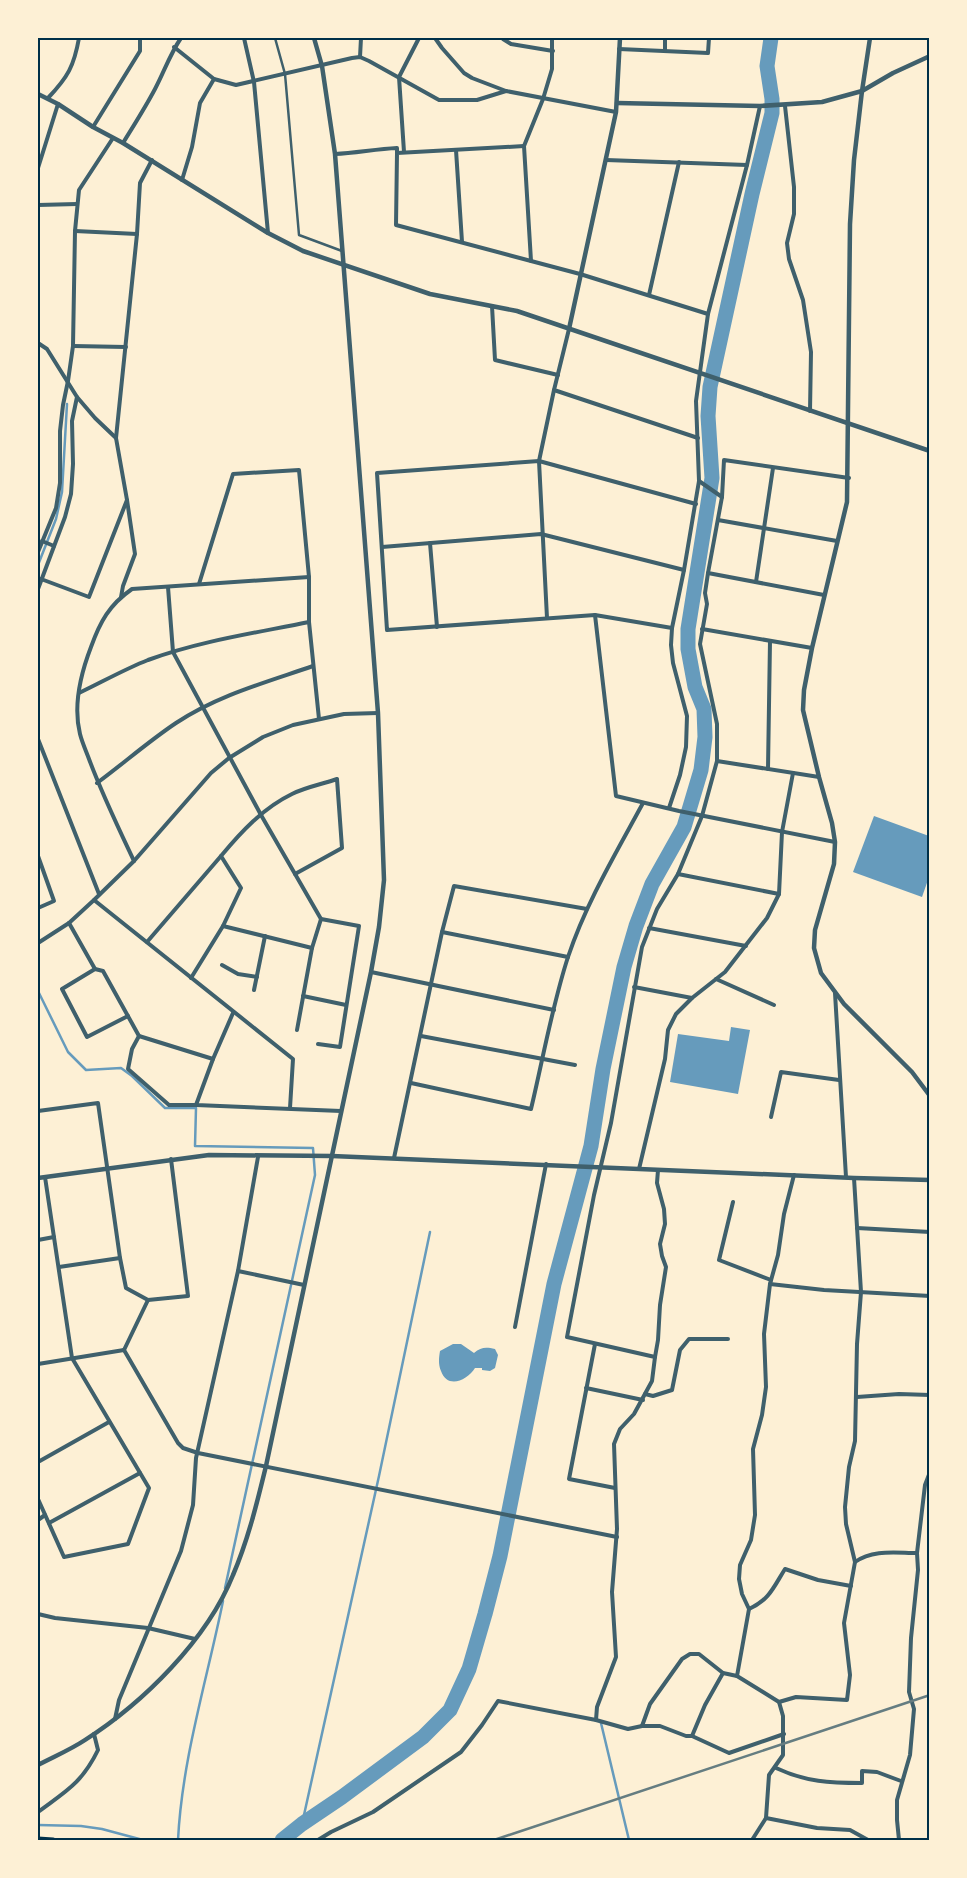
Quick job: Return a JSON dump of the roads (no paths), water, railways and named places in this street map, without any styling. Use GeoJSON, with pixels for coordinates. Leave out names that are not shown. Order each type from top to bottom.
{"type":"FeatureCollection","features":[{"type":"Feature","properties":{"kind":"main road"},"geometry":{"type":"LineString","coordinates":[[38,1839],[53,1840]]}},
{"type":"Feature","properties":{"kind":"street"},"geometry":{"type":"LineString","coordinates":[[48,98],[65,81],[77,50],[79,38]]}},
{"type":"Feature","properties":{"kind":"street"},"geometry":{"type":"LineString","coordinates":[[93,127],[140,51],[140,38]]}},
{"type":"Feature","properties":{"kind":"street"},"geometry":{"type":"LineString","coordinates":[[123,143],[138,120],[156,87],[174,47],[181,38]]}},
{"type":"Feature","properties":{"kind":"street"},"geometry":{"type":"LineString","coordinates":[[244,38],[254,82],[268,233]]}},
{"type":"Feature","properties":{"kind":"street"},"geometry":{"type":"LineString","coordinates":[[275,38],[285,74],[299,235],[342,251]]}},
{"type":"Feature","properties":{"kind":"street"},"geometry":{"type":"LineString","coordinates":[[38,1765],[115,1720],[158,1683],[195,1639],[220,1602],[232,1577],[250,1531],[266,1466],[379,927],[384,880],[378,713],[334,154],[322,66],[314,38]]}},
{"type":"Feature","properties":{"kind":"street"},"geometry":{"type":"LineString","coordinates":[[360,57],[361,38]]}},
{"type":"Feature","properties":{"kind":"street"},"geometry":{"type":"LineString","coordinates":[[404,152],[399,77],[419,38]]}},
{"type":"Feature","properties":{"kind":"street"},"geometry":{"type":"LineString","coordinates":[[435,38],[464,73],[472,78],[506,91],[616,112]]}},
{"type":"Feature","properties":{"kind":"street"},"geometry":{"type":"LineString","coordinates":[[502,38],[511,44],[553,51]]}},
{"type":"Feature","properties":{"kind":"street"},"geometry":{"type":"LineString","coordinates":[[531,260],[524,146],[544,99],[552,69],[552,38]]}},
{"type":"Feature","properties":{"kind":"street"},"geometry":{"type":"LineString","coordinates":[[547,618],[541,534],[539,461],[616,112],[620,38]]}},
{"type":"Feature","properties":{"kind":"street"},"geometry":{"type":"LineString","coordinates":[[664,51],[665,38]]}},
{"type":"Feature","properties":{"kind":"street"},"geometry":{"type":"LineString","coordinates":[[619,49],[708,53],[709,38]]}},
{"type":"Feature","properties":{"kind":"street"},"geometry":{"type":"LineString","coordinates":[[870,38],[854,160],[850,224],[847,502],[824,595],[804,690],[803,710],[832,823],[835,842],[834,864],[819,913],[814,941],[816,960],[821,973],[835,993],[912,1072],[930,1096]]}},
{"type":"Feature","properties":{"kind":"street"},"geometry":{"type":"LineString","coordinates":[[174,47],[214,79],[236,85],[360,57],[439,100],[477,100],[506,91]]}},
{"type":"Feature","properties":{"kind":"street"},"geometry":{"type":"LineString","coordinates":[[617,102],[763,106],[822,102],[862,91],[893,73],[930,56]]}},
{"type":"Feature","properties":{"kind":"street"},"geometry":{"type":"LineString","coordinates":[[182,180],[192,147],[200,102],[214,79]]}},
{"type":"Feature","properties":{"kind":"street"},"geometry":{"type":"LineString","coordinates":[[38,94],[48,98],[93,127],[152,160],[268,233],[303,251],[430,294],[516,311],[930,451]]}},
{"type":"Feature","properties":{"kind":"street"},"geometry":{"type":"LineString","coordinates":[[38,168],[58,104]]}},
{"type":"Feature","properties":{"kind":"street"},"geometry":{"type":"LineString","coordinates":[[670,808],[686,747],[687,716],[673,663],[671,645],[672,628],[701,482],[696,402],[708,314],[763,106]]}},
{"type":"Feature","properties":{"kind":"street"},"geometry":{"type":"LineString","coordinates":[[782,106],[794,187],[794,214],[788,243],[789,259],[803,300],[811,352],[810,411]]}},
{"type":"Feature","properties":{"kind":"street"},"geometry":{"type":"LineString","coordinates":[[38,552],[56,508],[60,483],[60,432],[73,346],[75,231],[79,190],[113,138]]}},
{"type":"Feature","properties":{"kind":"street"},"geometry":{"type":"LineString","coordinates":[[397,153],[524,146]]}},
{"type":"Feature","properties":{"kind":"street"},"geometry":{"type":"LineString","coordinates":[[334,154],[397,148],[396,225],[531,260],[708,314]]}},
{"type":"Feature","properties":{"kind":"street"},"geometry":{"type":"LineString","coordinates":[[456,150],[462,242]]}},
{"type":"Feature","properties":{"kind":"street"},"geometry":{"type":"LineString","coordinates":[[121,597],[123,586],[135,554],[116,438],[137,234],[140,183],[152,160]]}},
{"type":"Feature","properties":{"kind":"street"},"geometry":{"type":"LineString","coordinates":[[606,160],[747,165]]}},
{"type":"Feature","properties":{"kind":"street"},"geometry":{"type":"LineString","coordinates":[[649,295],[679,162]]}},
{"type":"Feature","properties":{"kind":"street"},"geometry":{"type":"LineString","coordinates":[[38,205],[77,204]]}},
{"type":"Feature","properties":{"kind":"street"},"geometry":{"type":"LineString","coordinates":[[75,231],[137,234]]}},
{"type":"Feature","properties":{"kind":"street"},"geometry":{"type":"LineString","coordinates":[[492,306],[495,360],[558,375]]}},
{"type":"Feature","properties":{"kind":"street"},"geometry":{"type":"LineString","coordinates":[[38,344],[46,350],[77,397],[116,438]]}},
{"type":"Feature","properties":{"kind":"street"},"geometry":{"type":"LineString","coordinates":[[73,346],[126,348]]}},
{"type":"Feature","properties":{"kind":"street"},"geometry":{"type":"LineString","coordinates":[[554,390],[698,438]]}},
{"type":"Feature","properties":{"kind":"street"},"geometry":{"type":"LineString","coordinates":[[38,589],[65,517],[71,494],[73,464],[72,421],[77,397]]}},
{"type":"Feature","properties":{"kind":"street"},"geometry":{"type":"LineString","coordinates":[[654,1356],[595,1344],[567,1336],[600,1167],[611,1123],[642,947],[656,909],[678,874],[702,816],[717,761],[717,724],[700,644],[707,604],[705,594],[708,573],[718,520],[724,460],[848,478]]}},
{"type":"Feature","properties":{"kind":"street"},"geometry":{"type":"LineString","coordinates":[[672,628],[595,615],[387,630],[377,473],[539,461],[696,504]]}},
{"type":"Feature","properties":{"kind":"street"},"geometry":{"type":"LineString","coordinates":[[756,582],[773,468]]}},
{"type":"Feature","properties":{"kind":"street"},"geometry":{"type":"LineString","coordinates":[[199,584],[233,474],[300,470],[309,577],[309,622],[319,718]]}},
{"type":"Feature","properties":{"kind":"street"},"geometry":{"type":"LineString","coordinates":[[701,482],[720,496]]}},
{"type":"Feature","properties":{"kind":"street"},"geometry":{"type":"LineString","coordinates":[[41,580],[89,597],[127,500]]}},
{"type":"Feature","properties":{"kind":"street"},"geometry":{"type":"LineString","coordinates":[[718,520],[838,541]]}},
{"type":"Feature","properties":{"kind":"street"},"geometry":{"type":"LineString","coordinates":[[382,547],[541,534],[684,570]]}},
{"type":"Feature","properties":{"kind":"street"},"geometry":{"type":"LineString","coordinates":[[42,540],[54,546]]}},
{"type":"Feature","properties":{"kind":"street"},"geometry":{"type":"LineString","coordinates":[[430,543],[437,627]]}},
{"type":"Feature","properties":{"kind":"street"},"geometry":{"type":"LineString","coordinates":[[708,573],[824,595]]}},
{"type":"Feature","properties":{"kind":"street"},"geometry":{"type":"LineString","coordinates":[[134,861],[98,783],[80,734],[77,714],[79,693],[89,652],[98,628],[112,606],[132,590],[309,577]]}},
{"type":"Feature","properties":{"kind":"street"},"geometry":{"type":"LineString","coordinates":[[168,587],[173,652],[229,758],[321,919],[312,948],[297,1030]]}},
{"type":"Feature","properties":{"kind":"street"},"geometry":{"type":"LineString","coordinates":[[595,615],[616,796],[702,816],[835,842]]}},
{"type":"Feature","properties":{"kind":"street"},"geometry":{"type":"LineString","coordinates":[[79,693],[147,661],[173,652],[210,641],[309,622]]}},
{"type":"Feature","properties":{"kind":"street"},"geometry":{"type":"LineString","coordinates":[[702,629],[812,648]]}},
{"type":"Feature","properties":{"kind":"street"},"geometry":{"type":"LineString","coordinates":[[768,769],[770,641]]}},
{"type":"Feature","properties":{"kind":"street"},"geometry":{"type":"LineString","coordinates":[[98,783],[176,722],[226,696],[313,666]]}},
{"type":"Feature","properties":{"kind":"street"},"geometry":{"type":"LineString","coordinates":[[38,944],[69,923],[94,900],[98,894],[134,861],[211,773],[229,758],[263,737],[294,725],[344,714],[378,713]]}},
{"type":"Feature","properties":{"kind":"street"},"geometry":{"type":"LineString","coordinates":[[38,739],[98,894]]}},
{"type":"Feature","properties":{"kind":"street"},"geometry":{"type":"LineString","coordinates":[[717,761],[819,777]]}},
{"type":"Feature","properties":{"kind":"street"},"geometry":{"type":"LineString","coordinates":[[639,1169],[665,1059],[668,1030],[676,1014],[692,998],[725,972],[767,918],[779,894],[782,832],[793,773]]}},
{"type":"Feature","properties":{"kind":"street"},"geometry":{"type":"LineString","coordinates":[[147,942],[239,835],[261,815],[292,794],[337,779],[342,848],[295,874]]}},
{"type":"Feature","properties":{"kind":"street"},"geometry":{"type":"LineString","coordinates":[[411,1083],[532,1109],[568,957],[587,909],[643,803]]}},
{"type":"Feature","properties":{"kind":"street"},"geometry":{"type":"LineString","coordinates":[[38,856],[54,901],[38,908]]}},
{"type":"Feature","properties":{"kind":"street"},"geometry":{"type":"LineString","coordinates":[[191,978],[223,926],[241,888],[221,856]]}},
{"type":"Feature","properties":{"kind":"street"},"geometry":{"type":"LineString","coordinates":[[678,874],[779,894]]}},
{"type":"Feature","properties":{"kind":"street"},"geometry":{"type":"LineString","coordinates":[[394,1158],[442,932],[454,886],[587,909]]}},
{"type":"Feature","properties":{"kind":"street"},"geometry":{"type":"LineString","coordinates":[[94,900],[292,1059],[290,1108]]}},
{"type":"Feature","properties":{"kind":"street"},"geometry":{"type":"LineString","coordinates":[[318,1044],[340,1047],[359,926],[321,919]]}},
{"type":"Feature","properties":{"kind":"street"},"geometry":{"type":"LineString","coordinates":[[69,923],[95,969]]}},
{"type":"Feature","properties":{"kind":"street"},"geometry":{"type":"LineString","coordinates":[[223,926],[312,948]]}},
{"type":"Feature","properties":{"kind":"street"},"geometry":{"type":"LineString","coordinates":[[649,928],[746,946]]}},
{"type":"Feature","properties":{"kind":"street"},"geometry":{"type":"LineString","coordinates":[[442,932],[568,957]]}},
{"type":"Feature","properties":{"kind":"street"},"geometry":{"type":"LineString","coordinates":[[254,990],[265,936]]}},
{"type":"Feature","properties":{"kind":"street"},"geometry":{"type":"LineString","coordinates":[[222,965],[238,974],[257,977]]}},
{"type":"Feature","properties":{"kind":"street"},"geometry":{"type":"LineString","coordinates":[[128,1016],[87,1037],[62,989],[95,969],[104,971],[139,1036],[213,1059]]}},
{"type":"Feature","properties":{"kind":"street"},"geometry":{"type":"LineString","coordinates":[[371,972],[554,1010]]}},
{"type":"Feature","properties":{"kind":"street"},"geometry":{"type":"LineString","coordinates":[[716,979],[774,1005]]}},
{"type":"Feature","properties":{"kind":"street"},"geometry":{"type":"LineString","coordinates":[[634,987],[692,998]]}},
{"type":"Feature","properties":{"kind":"street"},"geometry":{"type":"LineString","coordinates":[[835,993],[846,1177]]}},
{"type":"Feature","properties":{"kind":"street"},"geometry":{"type":"LineString","coordinates":[[303,996],[346,1005]]}},
{"type":"Feature","properties":{"kind":"street"},"geometry":{"type":"LineString","coordinates":[[196,1105],[233,1013]]}},
{"type":"Feature","properties":{"kind":"street"},"geometry":{"type":"LineString","coordinates":[[139,1036],[132,1049],[128,1069],[169,1105],[341,1111]]}},
{"type":"Feature","properties":{"kind":"street"},"geometry":{"type":"LineString","coordinates":[[421,1036],[575,1065]]}},
{"type":"Feature","properties":{"kind":"street"},"geometry":{"type":"LineString","coordinates":[[771,1117],[781,1072],[839,1080]]}},
{"type":"Feature","properties":{"kind":"street"},"geometry":{"type":"LineString","coordinates":[[38,1111],[98,1103],[126,1288],[148,1300],[188,1296],[171,1159]]}},
{"type":"Feature","properties":{"kind":"street"},"geometry":{"type":"LineString","coordinates":[[38,1178],[209,1155],[394,1158],[930,1180]]}},
{"type":"Feature","properties":{"kind":"street"},"geometry":{"type":"LineString","coordinates":[[115,1720],[119,1700],[181,1551],[193,1504],[198,1453],[238,1271],[258,1157]]}},
{"type":"Feature","properties":{"kind":"street"},"geometry":{"type":"LineString","coordinates":[[515,1327],[546,1164]]}},
{"type":"Feature","properties":{"kind":"street"},"geometry":{"type":"LineString","coordinates":[[596,1720],[596,1707],[616,1657],[612,1592],[617,1536],[614,1444],[620,1429],[634,1414],[652,1381],[654,1356],[658,1340],[660,1305],[666,1267],[660,1244],[665,1224],[664,1209],[657,1183],[658,1170]]}},
{"type":"Feature","properties":{"kind":"street"},"geometry":{"type":"LineString","coordinates":[[737,1676],[749,1609],[742,1594],[739,1579],[740,1565],[751,1540],[755,1515],[753,1449],[762,1415],[766,1388],[764,1334],[770,1282],[778,1255],[784,1214],[794,1175]]}},
{"type":"Feature","properties":{"kind":"street"},"geometry":{"type":"LineString","coordinates":[[38,1499],[64,1557],[128,1544],[149,1488],[72,1358],[45,1177]]}},
{"type":"Feature","properties":{"kind":"street"},"geometry":{"type":"LineString","coordinates":[[778,1702],[796,1697],[847,1700],[850,1675],[844,1624],[855,1562],[846,1524],[845,1507],[849,1467],[855,1442],[857,1344],[861,1292],[854,1178]]}},
{"type":"Feature","properties":{"kind":"street"},"geometry":{"type":"LineString","coordinates":[[733,1202],[719,1260],[770,1282],[861,1292],[930,1296]]}},
{"type":"Feature","properties":{"kind":"street"},"geometry":{"type":"LineString","coordinates":[[857,1228],[930,1232]]}},
{"type":"Feature","properties":{"kind":"street"},"geometry":{"type":"LineString","coordinates":[[38,1240],[54,1237]]}},
{"type":"Feature","properties":{"kind":"street"},"geometry":{"type":"LineString","coordinates":[[59,1267],[120,1258]]}},
{"type":"Feature","properties":{"kind":"street"},"geometry":{"type":"LineString","coordinates":[[238,1271],[304,1284]]}},
{"type":"Feature","properties":{"kind":"street"},"geometry":{"type":"LineString","coordinates":[[124,1350],[148,1300]]}},
{"type":"Feature","properties":{"kind":"street"},"geometry":{"type":"LineString","coordinates":[[645,1394],[653,1396],[672,1390],[680,1350],[689,1339],[728,1338]]}},
{"type":"Feature","properties":{"kind":"street"},"geometry":{"type":"LineString","coordinates":[[595,1344],[569,1479],[615,1488]]}},
{"type":"Feature","properties":{"kind":"street"},"geometry":{"type":"LineString","coordinates":[[38,1364],[124,1350]]}},
{"type":"Feature","properties":{"kind":"street"},"geometry":{"type":"LineString","coordinates":[[124,1350],[178,1443],[183,1448],[198,1453],[617,1536]]}},
{"type":"Feature","properties":{"kind":"street"},"geometry":{"type":"LineString","coordinates":[[586,1388],[643,1400]]}},
{"type":"Feature","properties":{"kind":"street"},"geometry":{"type":"LineString","coordinates":[[857,1397],[899,1394],[930,1395]]}},
{"type":"Feature","properties":{"kind":"street"},"geometry":{"type":"LineString","coordinates":[[38,1462],[109,1422]]}},
{"type":"Feature","properties":{"kind":"street"},"geometry":{"type":"LineString","coordinates":[[899,1840],[897,1800],[910,1754],[914,1709],[910,1692],[911,1638],[918,1570],[917,1553],[925,1484],[930,1472]]}},
{"type":"Feature","properties":{"kind":"street"},"geometry":{"type":"LineString","coordinates":[[49,1523],[140,1473]]}},
{"type":"Feature","properties":{"kind":"street"},"geometry":{"type":"LineString","coordinates":[[38,1520],[45,1515]]}},
{"type":"Feature","properties":{"kind":"street"},"geometry":{"type":"LineString","coordinates":[[855,1562],[864,1555],[876,1553],[917,1553]]}},
{"type":"Feature","properties":{"kind":"street"},"geometry":{"type":"LineString","coordinates":[[749,1609],[762,1603],[771,1594],[785,1569],[818,1580],[851,1586]]}},
{"type":"Feature","properties":{"kind":"street"},"geometry":{"type":"LineString","coordinates":[[38,1614],[55,1618],[148,1628],[195,1639]]}},
{"type":"Feature","properties":{"kind":"street"},"geometry":{"type":"LineString","coordinates":[[642,1726],[650,1704],[682,1659],[690,1654],[699,1654],[723,1673],[737,1676],[778,1702],[783,1716],[783,1755],[776,1768],[769,1775],[766,1818],[752,1840]]}},
{"type":"Feature","properties":{"kind":"street"},"geometry":{"type":"LineString","coordinates":[[692,1736],[705,1705],[723,1673]]}},
{"type":"Feature","properties":{"kind":"street"},"geometry":{"type":"LineString","coordinates":[[318,1840],[373,1812],[461,1752],[498,1701],[596,1720],[628,1729],[642,1726],[660,1726],[686,1736],[692,1736],[729,1753],[784,1734]]}},
{"type":"Feature","properties":{"kind":"street"},"geometry":{"type":"LineString","coordinates":[[38,1812],[78,1782],[90,1767],[98,1750],[94,1734]]}},
{"type":"Feature","properties":{"kind":"street"},"geometry":{"type":"LineString","coordinates":[[776,1768],[793,1776],[825,1782],[862,1783],[862,1771],[877,1772],[901,1781]]}},
{"type":"Feature","properties":{"kind":"street"},"geometry":{"type":"LineString","coordinates":[[766,1818],[817,1828],[850,1830],[868,1840]]}},
{"type":"Feature","properties":{"kind":"water"},"geometry":{"type":"Polygon","coordinates":[[[874,816],[929,836],[929,877],[922,897],[853,872],[874,816]]]}},
{"type":"Feature","properties":{"kind":"water"},"geometry":{"type":"Polygon","coordinates":[[[731,1027],[750,1030],[738,1094],[670,1082],[678,1034],[729,1041],[731,1027]]]}},
{"type":"Feature","properties":{"kind":"water"},"geometry":{"type":"Polygon","coordinates":[[[453,1344],[461,1344],[474,1353],[484,1348],[495,1349],[498,1355],[495,1368],[490,1371],[475,1368],[462,1379],[457,1381],[448,1380],[444,1377],[440,1368],[440,1351],[453,1344]]]}},
{"type":"Feature","properties":{"kind":"waterway"},"geometry":{"type":"LineString","coordinates":[[282,1840],[423,1737],[450,1710],[469,1669],[485,1614],[500,1556],[554,1284],[591,1146],[603,1069],[624,967],[636,926],[652,884],[684,827],[701,770],[705,737],[704,709],[695,687],[688,649],[688,629],[712,478],[708,416],[710,387],[752,194],[772,113],[767,66],[771,38]]}},
{"type":"Feature","properties":{"kind":"waterway"},"geometry":{"type":"LineString","coordinates":[[38,565],[56,519],[62,492],[67,404]]}},
{"type":"Feature","properties":{"kind":"waterway"},"geometry":{"type":"LineString","coordinates":[[38,991],[68,1052],[86,1070],[121,1068],[165,1108],[196,1108],[195,1146],[313,1148],[315,1175],[225,1588]]}},
{"type":"Feature","properties":{"kind":"waterway"},"geometry":{"type":"LineString","coordinates":[[302,1824],[379,1476],[430,1232]]}},
{"type":"Feature","properties":{"kind":"waterway"},"geometry":{"type":"LineString","coordinates":[[178,1840],[184,1780],[223,1601]]}},
{"type":"Feature","properties":{"kind":"waterway"},"geometry":{"type":"LineString","coordinates":[[601,1723],[629,1840]]}},
{"type":"Feature","properties":{"kind":"waterway"},"geometry":{"type":"LineString","coordinates":[[38,1825],[81,1826],[102,1829],[143,1840]]}},
{"type":"Feature","properties":{"kind":"railway"},"geometry":{"type":"LineString","coordinates":[[494,1840],[930,1695]]}}]}
